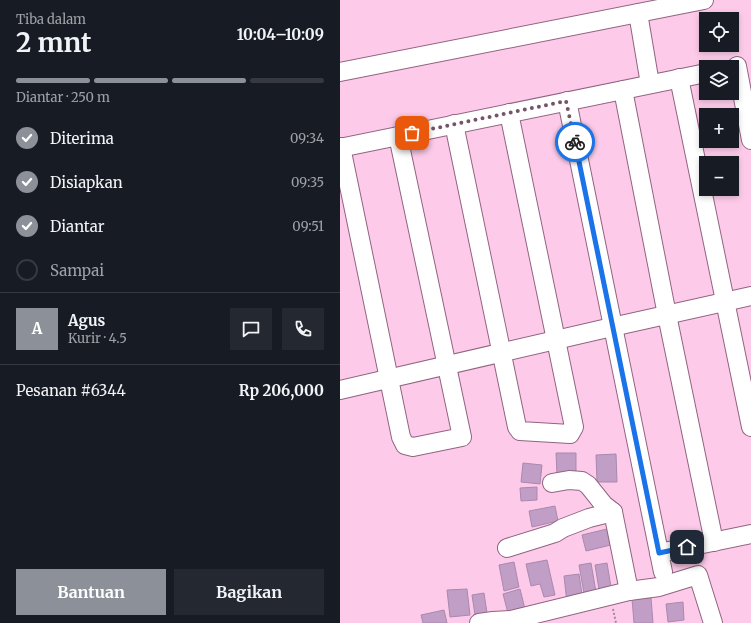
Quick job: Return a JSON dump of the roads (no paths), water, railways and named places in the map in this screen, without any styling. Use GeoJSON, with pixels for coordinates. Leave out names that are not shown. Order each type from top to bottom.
{"type":"FeatureCollection","features":[{"type":"Feature","properties":{"kind":"street"},"geometry":{"type":"LineString","coordinates":[[340,72],[704,0]]}},
{"type":"Feature","properties":{"kind":"street"},"geometry":{"type":"LineString","coordinates":[[638,13],[650,84]]}},
{"type":"Feature","properties":{"kind":"street"},"geometry":{"type":"LineString","coordinates":[[740,66],[751,140]]}},
{"type":"Feature","properties":{"kind":"street"},"geometry":{"type":"LineString","coordinates":[[398,136],[462,437],[413,447],[405,445],[401,438],[390,378],[340,148],[566,101],[699,74]]}},
{"type":"Feature","properties":{"kind":"street"},"geometry":{"type":"LineString","coordinates":[[679,78],[725,302],[747,385],[751,427]]}},
{"type":"Feature","properties":{"kind":"street"},"geometry":{"type":"LineString","coordinates":[[623,90],[667,315],[714,542]]}},
{"type":"Feature","properties":{"kind":"street"},"geometry":{"type":"LineString","coordinates":[[566,101],[663,572]]}},
{"type":"Feature","properties":{"kind":"street"},"geometry":{"type":"LineString","coordinates":[[454,124],[516,426],[520,431],[570,434],[574,427],[509,113]]}},
{"type":"Feature","properties":{"kind":"street"},"geometry":{"type":"LineString","coordinates":[[340,390],[612,326],[751,296]]}},
{"type":"Feature","properties":{"kind":"street"},"geometry":{"type":"LineString","coordinates":[[552,483],[569,480],[582,481],[588,485],[604,505],[613,512],[629,591]]}},
{"type":"Feature","properties":{"kind":"street"},"geometry":{"type":"LineString","coordinates":[[508,548],[555,533],[574,524],[613,512]]}},
{"type":"Feature","properties":{"kind":"street"},"geometry":{"type":"LineString","coordinates":[[659,553],[751,534]]}},
{"type":"Feature","properties":{"kind":"street"},"geometry":{"type":"LineString","coordinates":[[479,623],[511,621],[629,591],[659,587],[698,575],[713,623]]}}]}
